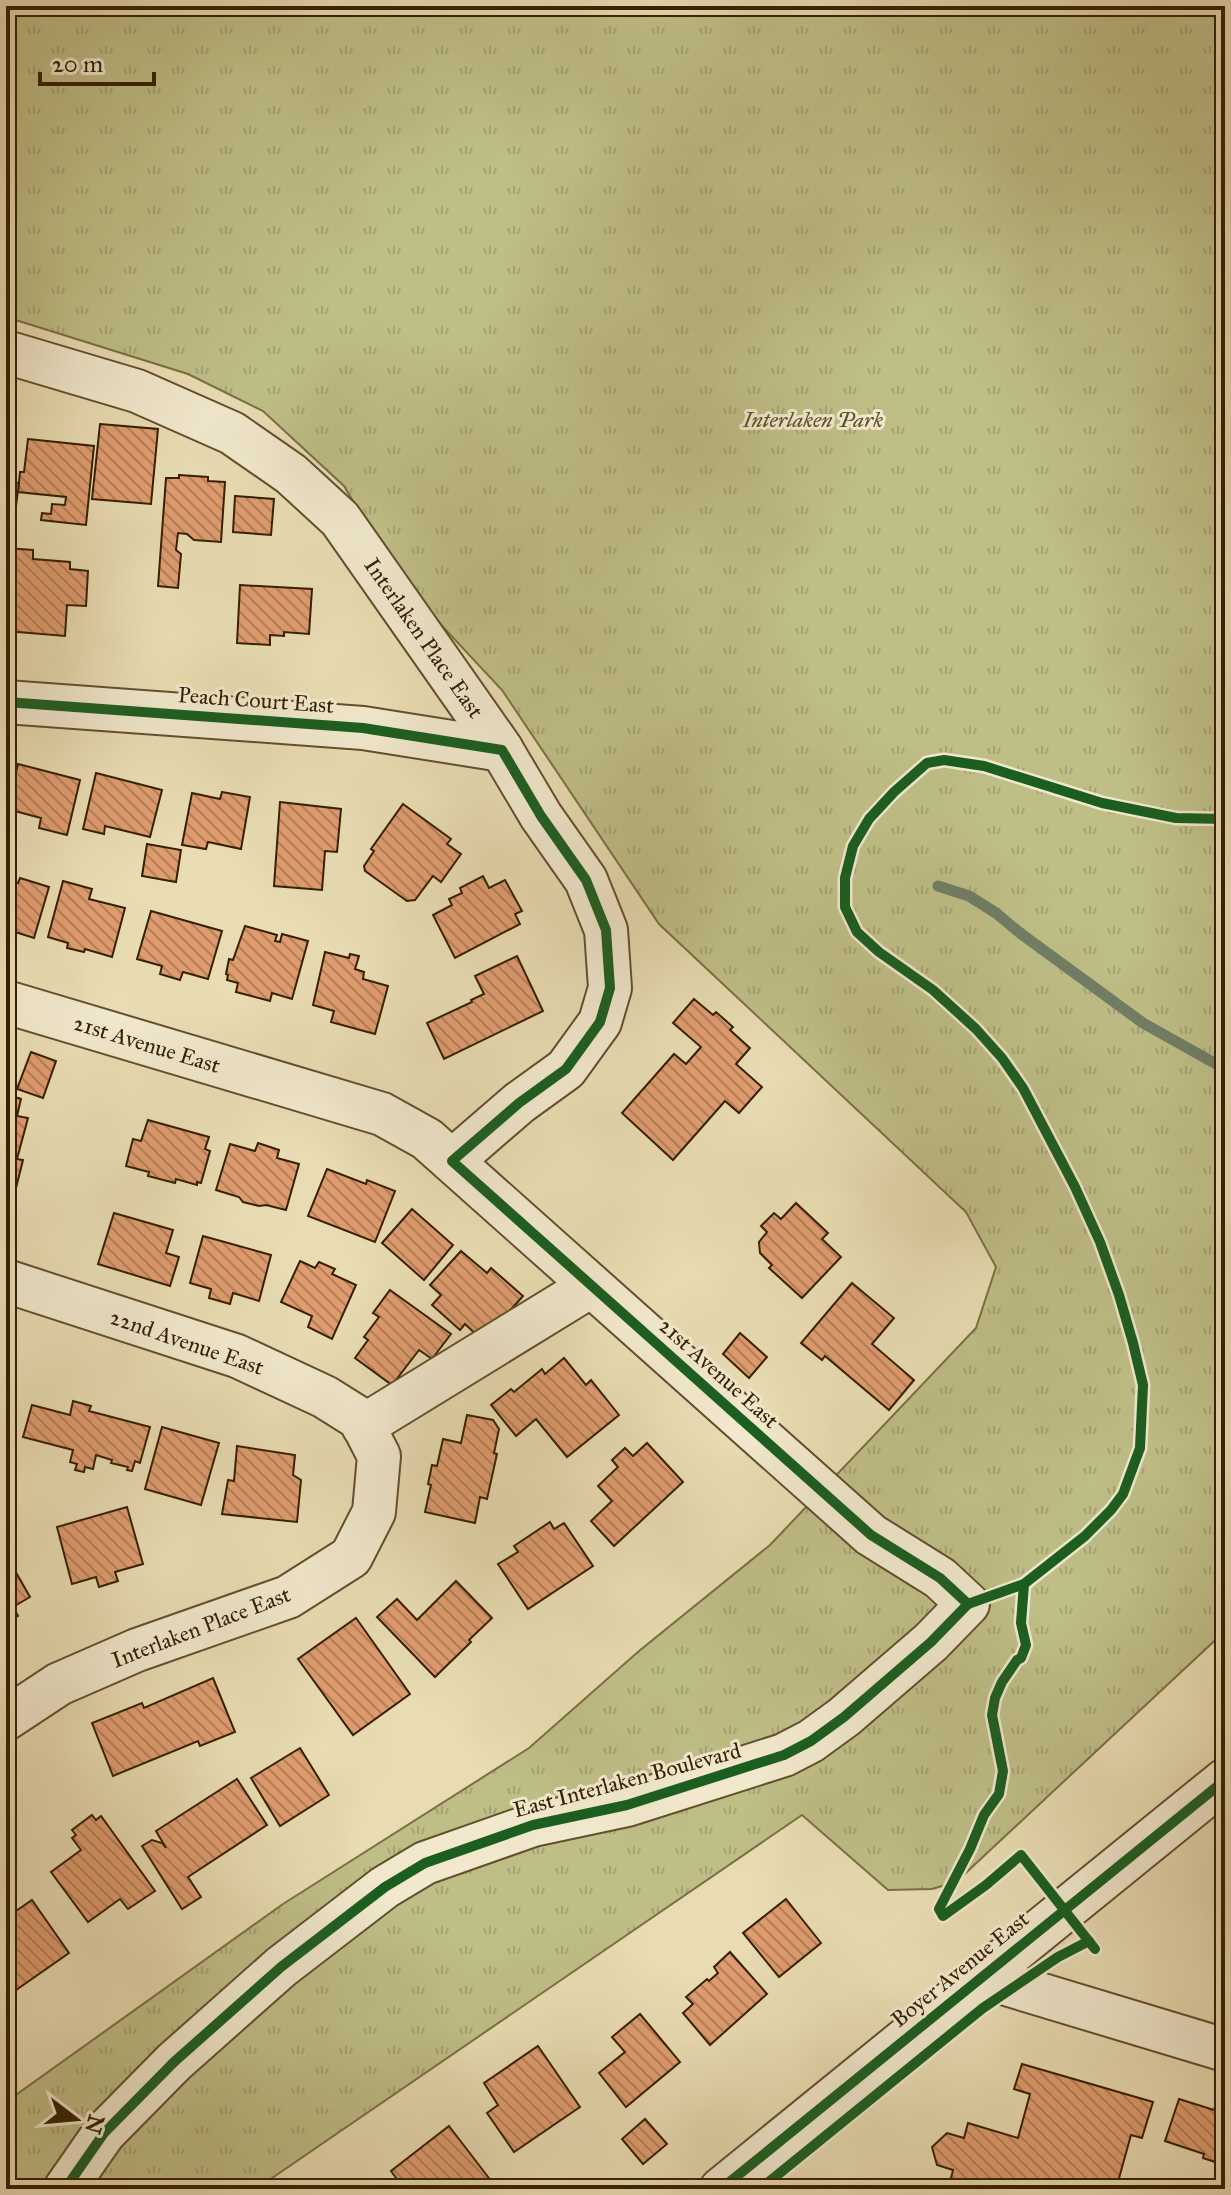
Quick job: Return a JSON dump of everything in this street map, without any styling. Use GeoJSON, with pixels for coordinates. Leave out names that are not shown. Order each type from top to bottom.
{"type":"FeatureCollection","features":[{"type":"Feature","properties":{"kind":"street","name":"Interlaken Place East"},"geometry":{"type":"LineString","coordinates":[[6,352],[151,397],[232,433],[291,474],[340,519],[502,750],[541,816],[586,880],[606,930],[610,988],[600,1022],[566,1069],[519,1103],[452,1161]]}},
{"type":"Feature","properties":{"kind":"street","name":"Peach Court East"},"geometry":{"type":"LineString","coordinates":[[6,702],[363,728],[502,750]]}},
{"type":"Feature","properties":{"kind":"street","name":"21st Avenue East"},"geometry":{"type":"LineString","coordinates":[[6,1002],[382,1114],[427,1139],[871,1535],[940,1578],[968,1604]]}},
{"type":"Feature","properties":{"kind":"street","name":"22nd Avenue East"},"geometry":{"type":"LineString","coordinates":[[6,1281],[237,1356],[325,1397],[360,1419],[379,1456],[374,1512]]}},
{"type":"Feature","properties":{"kind":"street"},"geometry":{"type":"LineString","coordinates":[[363,1426],[591,1286]]}},
{"type":"Feature","properties":{"kind":"street","name":"Interlaken Place East"},"geometry":{"type":"LineString","coordinates":[[6,1719],[59,1684],[137,1650],[288,1597],[351,1557],[374,1512]]}},
{"type":"Feature","properties":{"kind":"street","name":"East Interlaken Boulevard"},"geometry":{"type":"LineString","coordinates":[[65,2189],[104,2133],[174,2062],[281,1967],[385,1887],[425,1863],[533,1825],[627,1805],[784,1755],[811,1741],[855,1708],[931,1642],[968,1604]]}},
{"type":"Feature","properties":{"kind":"street","name":"Boyer Avenue East"},"geometry":{"type":"LineString","coordinates":[[721,2189],[1225,1780]]}},
{"type":"Feature","properties":{"kind":"street"},"geometry":{"type":"LineString","coordinates":[[983,1977],[1225,2050]]}},
{"type":"Feature","properties":{"kind":"green space","name":"Interlaken Park"},"geometry":{"type":"Polygon","coordinates":[[[6,6],[1225,6],[1225,1631],[956,1882],[932,1889],[888,1890],[802,1815],[256,2189],[6,2189],[6,2102],[283,1904],[529,1748],[639,1651],[770,1545],[976,1328],[996,1267],[966,1212],[659,924],[502,690],[401,582],[344,486],[263,411],[188,374],[6,317],[6,6]]]}},
{"type":"Feature","properties":{"kind":"building"},"geometry":{"type":"Polygon","coordinates":[[[100,424],[158,429],[151,504],[92,499],[100,424]]]}},
{"type":"Feature","properties":{"kind":"building"},"geometry":{"type":"Polygon","coordinates":[[[28,439],[94,446],[86,525],[41,520],[42,513],[51,514],[52,504],[65,505],[66,497],[18,492],[28,439]]]}},
{"type":"Feature","properties":{"kind":"building"},"geometry":{"type":"Polygon","coordinates":[[[179,475],[225,482],[221,542],[194,540],[187,534],[178,533],[176,550],[181,554],[178,588],[158,586],[166,478],[179,478],[179,475]]]}},
{"type":"Feature","properties":{"kind":"building"},"geometry":{"type":"Polygon","coordinates":[[[6,482],[19,483],[15,514],[6,513],[6,482]]]}},
{"type":"Feature","properties":{"kind":"building"},"geometry":{"type":"Polygon","coordinates":[[[235,496],[274,499],[271,535],[233,532],[235,496]]]}},
{"type":"Feature","properties":{"kind":"building"},"geometry":{"type":"Polygon","coordinates":[[[6,548],[33,550],[33,559],[70,562],[70,569],[88,571],[86,606],[67,605],[65,636],[6,631],[6,548]]]}},
{"type":"Feature","properties":{"kind":"building"},"geometry":{"type":"Polygon","coordinates":[[[240,585],[312,589],[309,634],[284,632],[284,636],[270,635],[270,645],[237,643],[240,585]]]}},
{"type":"Feature","properties":{"kind":"building"},"geometry":{"type":"Polygon","coordinates":[[[18,764],[80,780],[67,835],[39,828],[41,818],[7,809],[18,764]]]}},
{"type":"Feature","properties":{"kind":"building"},"geometry":{"type":"Polygon","coordinates":[[[96,773],[162,790],[150,837],[105,826],[104,834],[83,829],[96,773]]]}},
{"type":"Feature","properties":{"kind":"building"},"geometry":{"type":"Polygon","coordinates":[[[222,792],[250,797],[241,849],[208,842],[206,849],[182,845],[192,793],[220,799],[222,792]]]}},
{"type":"Feature","properties":{"kind":"building"},"geometry":{"type":"Polygon","coordinates":[[[280,802],[341,809],[337,852],[325,851],[322,890],[274,886],[280,802]]]}},
{"type":"Feature","properties":{"kind":"building"},"geometry":{"type":"Polygon","coordinates":[[[403,804],[451,839],[447,844],[461,854],[441,882],[433,876],[415,900],[407,901],[365,871],[364,866],[374,851],[371,849],[403,804]]]}},
{"type":"Feature","properties":{"kind":"building"},"geometry":{"type":"Polygon","coordinates":[[[147,844],[181,850],[176,882],[142,876],[147,844]]]}},
{"type":"Feature","properties":{"kind":"building"},"geometry":{"type":"Polygon","coordinates":[[[483,876],[489,888],[505,880],[522,911],[515,914],[520,924],[455,958],[433,915],[452,905],[449,899],[462,893],[460,888],[483,876]]]}},
{"type":"Feature","properties":{"kind":"building"},"geometry":{"type":"Polygon","coordinates":[[[20,878],[49,887],[34,938],[12,931],[10,938],[6,937],[6,880],[18,883],[20,878]]]}},
{"type":"Feature","properties":{"kind":"building"},"geometry":{"type":"Polygon","coordinates":[[[63,881],[92,889],[89,899],[125,908],[112,957],[85,949],[84,952],[67,948],[68,943],[48,937],[63,881]]]}},
{"type":"Feature","properties":{"kind":"building"},"geometry":{"type":"Polygon","coordinates":[[[151,911],[222,931],[208,979],[183,972],[180,980],[160,974],[162,966],[137,959],[151,911]]]}},
{"type":"Feature","properties":{"kind":"building"},"geometry":{"type":"Polygon","coordinates":[[[245,926],[277,935],[275,941],[280,942],[282,934],[308,941],[292,999],[272,993],[270,1001],[236,992],[238,983],[227,980],[229,959],[233,960],[245,926]]]}},
{"type":"Feature","properties":{"kind":"building"},"geometry":{"type":"Polygon","coordinates":[[[325,952],[349,958],[350,954],[359,956],[355,969],[364,972],[363,979],[388,986],[375,1034],[331,1022],[334,1011],[313,1005],[325,952]]]}},
{"type":"Feature","properties":{"kind":"building"},"geometry":{"type":"Polygon","coordinates":[[[517,956],[543,1011],[444,1059],[427,1023],[484,994],[475,976],[517,956]]]}},
{"type":"Feature","properties":{"kind":"building"},"geometry":{"type":"Polygon","coordinates":[[[694,999],[713,1015],[716,1012],[750,1048],[736,1064],[762,1087],[739,1113],[725,1101],[673,1160],[622,1113],[674,1054],[686,1064],[701,1047],[673,1023],[694,999]]]}},
{"type":"Feature","properties":{"kind":"building"},"geometry":{"type":"Polygon","coordinates":[[[31,1052],[56,1061],[43,1098],[17,1089],[31,1052]]]}},
{"type":"Feature","properties":{"kind":"building"},"geometry":{"type":"Polygon","coordinates":[[[6,1094],[21,1099],[17,1116],[28,1118],[17,1159],[23,1160],[14,1196],[6,1194],[6,1094]]]}},
{"type":"Feature","properties":{"kind":"building"},"geometry":{"type":"Polygon","coordinates":[[[148,1120],[209,1137],[205,1149],[210,1151],[201,1183],[197,1182],[197,1185],[176,1179],[175,1183],[126,1166],[133,1139],[141,1141],[148,1120]]]}},
{"type":"Feature","properties":{"kind":"building"},"geometry":{"type":"Polygon","coordinates":[[[258,1143],[279,1150],[277,1158],[299,1164],[286,1210],[243,1202],[239,1197],[216,1190],[230,1144],[255,1151],[258,1143]]]}},
{"type":"Feature","properties":{"kind":"building"},"geometry":{"type":"Polygon","coordinates":[[[327,1169],[395,1191],[375,1242],[308,1216],[327,1169]]]}},
{"type":"Feature","properties":{"kind":"building"},"geometry":{"type":"Polygon","coordinates":[[[796,1203],[828,1233],[822,1239],[841,1257],[802,1298],[769,1268],[772,1265],[760,1253],[759,1242],[767,1232],[761,1226],[774,1213],[781,1219],[796,1203]]]}},
{"type":"Feature","properties":{"kind":"building"},"geometry":{"type":"Polygon","coordinates":[[[412,1209],[453,1245],[424,1280],[382,1243],[412,1209]]]}},
{"type":"Feature","properties":{"kind":"building"},"geometry":{"type":"Polygon","coordinates":[[[114,1213],[173,1230],[166,1253],[179,1257],[170,1286],[98,1264],[114,1213]]]}},
{"type":"Feature","properties":{"kind":"building"},"geometry":{"type":"Polygon","coordinates":[[[203,1236],[271,1255],[259,1301],[233,1293],[230,1304],[209,1298],[211,1289],[190,1283],[203,1236]]]}},
{"type":"Feature","properties":{"kind":"building"},"geometry":{"type":"Polygon","coordinates":[[[461,1251],[487,1273],[491,1268],[523,1296],[483,1341],[465,1324],[460,1330],[432,1305],[441,1295],[430,1285],[461,1251]]]}},
{"type":"Feature","properties":{"kind":"building"},"geometry":{"type":"Polygon","coordinates":[[[300,1261],[315,1268],[319,1262],[335,1269],[332,1274],[356,1285],[332,1339],[308,1327],[312,1316],[281,1302],[300,1261]]]}},
{"type":"Feature","properties":{"kind":"building"},"geometry":{"type":"Polygon","coordinates":[[[852,1283],[894,1318],[872,1344],[914,1380],[889,1410],[825,1356],[822,1360],[801,1343],[852,1283]]]}},
{"type":"Feature","properties":{"kind":"building"},"geometry":{"type":"Polygon","coordinates":[[[390,1290],[451,1334],[432,1359],[419,1350],[392,1385],[355,1358],[368,1340],[364,1337],[379,1317],[373,1313],[390,1290]]]}},
{"type":"Feature","properties":{"kind":"building"},"geometry":{"type":"Polygon","coordinates":[[[740,1333],[767,1357],[749,1378],[723,1354],[740,1333]]]}},
{"type":"Feature","properties":{"kind":"building"},"geometry":{"type":"Polygon","coordinates":[[[564,1358],[586,1385],[591,1380],[619,1415],[567,1457],[536,1419],[516,1436],[491,1405],[511,1389],[514,1392],[542,1369],[545,1374],[564,1358]]]}},
{"type":"Feature","properties":{"kind":"building"},"geometry":{"type":"Polygon","coordinates":[[[73,1401],[91,1406],[89,1411],[150,1427],[140,1463],[135,1461],[132,1471],[96,1455],[93,1469],[85,1467],[84,1472],[75,1470],[77,1464],[70,1462],[73,1450],[23,1437],[32,1405],[70,1415],[73,1401]]]}},
{"type":"Feature","properties":{"kind":"building"},"geometry":{"type":"Polygon","coordinates":[[[467,1415],[493,1420],[499,1429],[487,1499],[480,1497],[475,1523],[425,1512],[432,1465],[437,1466],[443,1439],[461,1443],[467,1415]]]}},
{"type":"Feature","properties":{"kind":"building"},"geometry":{"type":"Polygon","coordinates":[[[162,1427],[219,1443],[201,1505],[145,1489],[162,1427]]]}},
{"type":"Feature","properties":{"kind":"building"},"geometry":{"type":"Polygon","coordinates":[[[647,1443],[683,1482],[614,1546],[591,1521],[612,1501],[598,1486],[618,1467],[612,1460],[625,1448],[633,1456],[647,1443]]]}},
{"type":"Feature","properties":{"kind":"building"},"geometry":{"type":"Polygon","coordinates":[[[237,1446],[295,1455],[293,1475],[301,1480],[297,1522],[222,1514],[228,1480],[234,1481],[237,1446]]]}},
{"type":"Feature","properties":{"kind":"building"},"geometry":{"type":"Polygon","coordinates":[[[127,1507],[143,1564],[115,1572],[118,1581],[99,1587],[96,1577],[72,1584],[57,1527],[127,1507]]]}},
{"type":"Feature","properties":{"kind":"building"},"geometry":{"type":"Polygon","coordinates":[[[550,1522],[554,1529],[564,1523],[593,1566],[528,1609],[498,1564],[518,1552],[514,1546],[550,1522]]]}},
{"type":"Feature","properties":{"kind":"building"},"geometry":{"type":"Polygon","coordinates":[[[6,1555],[30,1597],[13,1607],[18,1616],[6,1623],[6,1555]]]}},
{"type":"Feature","properties":{"kind":"building"},"geometry":{"type":"Polygon","coordinates":[[[456,1581],[492,1618],[435,1677],[377,1617],[397,1599],[417,1620],[456,1581]]]}},
{"type":"Feature","properties":{"kind":"building"},"geometry":{"type":"Polygon","coordinates":[[[356,1618],[410,1694],[353,1735],[298,1659],[356,1618]]]}},
{"type":"Feature","properties":{"kind":"building"},"geometry":{"type":"Polygon","coordinates":[[[213,1678],[235,1732],[200,1746],[198,1741],[113,1776],[92,1723],[142,1703],[144,1708],[213,1678]]]}},
{"type":"Feature","properties":{"kind":"building"},"geometry":{"type":"Polygon","coordinates":[[[300,1748],[329,1795],[280,1826],[251,1778],[300,1748]]]}},
{"type":"Feature","properties":{"kind":"building"},"geometry":{"type":"Polygon","coordinates":[[[237,1779],[267,1825],[188,1877],[201,1897],[182,1909],[142,1846],[152,1840],[166,1848],[156,1831],[237,1779]]]}},
{"type":"Feature","properties":{"kind":"building"},"geometry":{"type":"Polygon","coordinates":[[[92,1815],[96,1820],[101,1816],[155,1891],[128,1909],[120,1899],[88,1922],[51,1872],[81,1850],[72,1838],[76,1835],[72,1830],[92,1815]]]}},
{"type":"Feature","properties":{"kind":"building"},"geometry":{"type":"Polygon","coordinates":[[[786,1899],[821,1943],[779,1977],[743,1933],[786,1899]]]}},
{"type":"Feature","properties":{"kind":"building"},"geometry":{"type":"Polygon","coordinates":[[[32,1900],[69,1953],[6,1997],[6,1918],[32,1900]]]}},
{"type":"Feature","properties":{"kind":"building"},"geometry":{"type":"Polygon","coordinates":[[[730,1952],[767,1994],[710,2045],[683,2013],[693,2004],[686,1997],[718,1973],[714,1967],[730,1952]]]}},
{"type":"Feature","properties":{"kind":"building"},"geometry":{"type":"Polygon","coordinates":[[[640,2014],[680,2062],[626,2107],[599,2073],[625,2052],[612,2037],[640,2014]]]}},
{"type":"Feature","properties":{"kind":"building"},"geometry":{"type":"Polygon","coordinates":[[[538,2046],[580,2107],[514,2152],[487,2113],[498,2105],[484,2083],[538,2046]]]}},
{"type":"Feature","properties":{"kind":"building"},"geometry":{"type":"Polygon","coordinates":[[[1022,2064],[1153,2102],[1142,2138],[1131,2135],[1116,2189],[959,2189],[949,2186],[953,2170],[937,2165],[932,2147],[947,2133],[964,2138],[968,2123],[1018,2138],[1030,2094],[1014,2089],[1022,2064]]]}},
{"type":"Feature","properties":{"kind":"building"},"geometry":{"type":"Polygon","coordinates":[[[1179,2099],[1214,2110],[1216,2104],[1225,2107],[1225,2141],[1218,2163],[1203,2158],[1204,2154],[1165,2141],[1179,2099]]]}},
{"type":"Feature","properties":{"kind":"building"},"geometry":{"type":"Polygon","coordinates":[[[645,2119],[667,2144],[643,2164],[622,2139],[645,2119]]]}},
{"type":"Feature","properties":{"kind":"building"},"geometry":{"type":"Polygon","coordinates":[[[449,2126],[495,2186],[491,2189],[404,2189],[391,2171],[449,2126]]]}},
{"type":"Feature","properties":{"kind":"waterway"},"geometry":{"type":"LineString","coordinates":[[938,886],[969,896],[996,913],[1143,1023],[1225,1069]]}},
{"type":"Feature","properties":{"kind":"cycle path"},"geometry":{"type":"LineString","coordinates":[[6,702],[363,728],[502,750],[541,816],[586,880],[606,930],[610,988],[600,1022],[566,1069],[519,1103],[452,1161],[871,1535],[940,1578],[968,1604]]}},
{"type":"Feature","properties":{"kind":"cycle path"},"geometry":{"type":"LineString","coordinates":[[65,2189],[104,2133],[174,2062],[281,1967],[385,1887],[425,1863],[533,1825],[627,1805],[784,1755],[811,1741],[844,1717],[931,1642],[968,1604],[1024,1584],[1085,1536],[1111,1510],[1123,1494],[1140,1448],[1143,1385],[1119,1295],[1100,1242],[1023,1088],[1002,1058],[976,1029],[933,990],[879,952],[857,932],[845,907],[845,878],[853,846],[869,819],[927,763],[944,760],[984,766],[1102,803],[1176,818],[1225,819]]}},
{"type":"Feature","properties":{"kind":"cycle path"},"geometry":{"type":"LineString","coordinates":[[1024,1584],[1021,1623],[1026,1645],[1021,1658],[1002,1682],[992,1715],[1003,1771],[999,1794],[984,1815],[939,1909],[943,1916],[1021,1855],[1095,1949]]}},
{"type":"Feature","properties":{"kind":"cycle path"},"geometry":{"type":"LineString","coordinates":[[721,2189],[1225,1780]]}},
{"type":"Feature","properties":{"kind":"cycle path"},"geometry":{"type":"LineString","coordinates":[[760,2189],[983,2008],[1058,1957],[1089,1941]]}}]}
